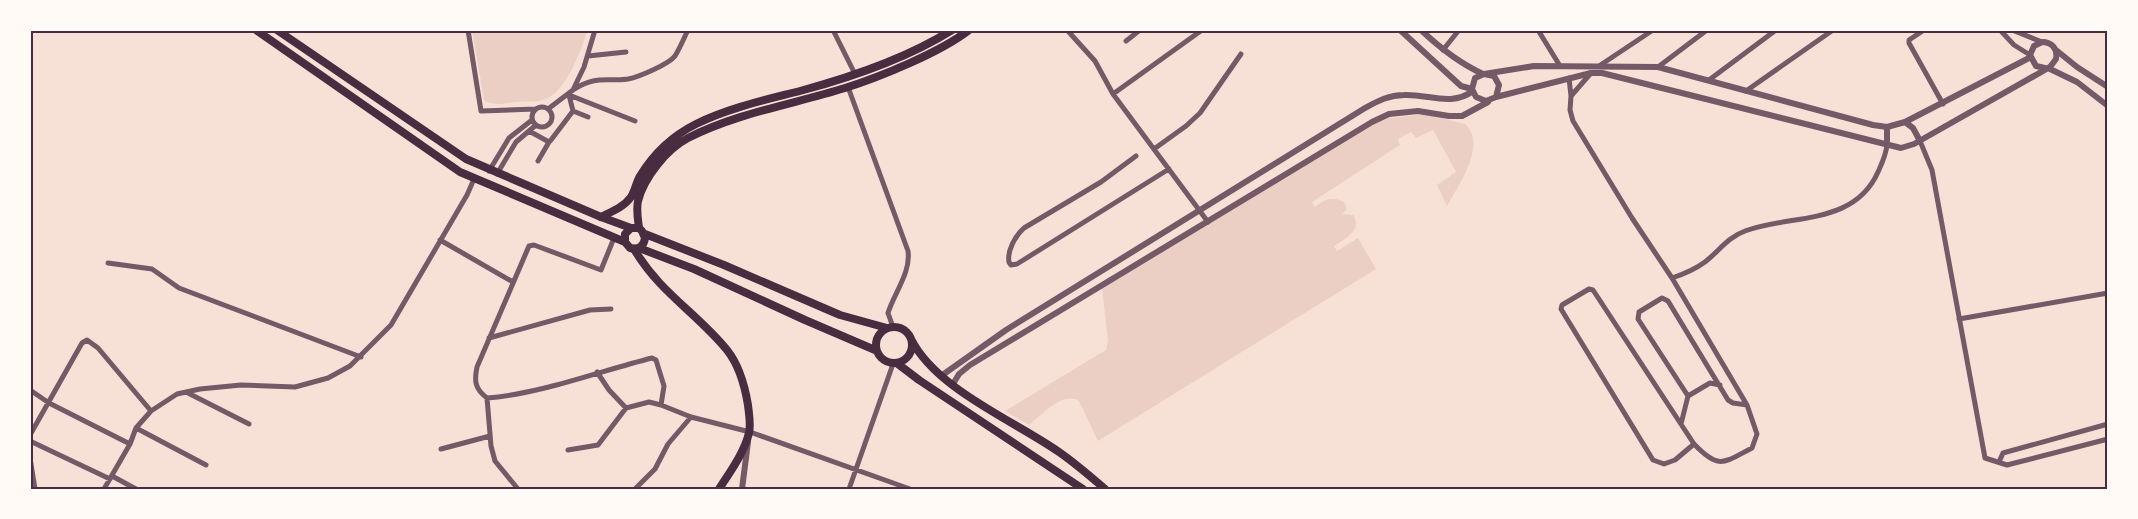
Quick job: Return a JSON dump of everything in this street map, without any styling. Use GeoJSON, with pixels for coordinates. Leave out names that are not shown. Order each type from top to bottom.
{"type":"FeatureCollection","features":[{"type":"Feature","properties":{"kind":"main road"},"geometry":{"type":"LineString","coordinates":[[256,30],[437,158],[474,179],[625,242],[627,246],[694,269],[875,350],[884,361],[895,364],[1083,489]]}},
{"type":"Feature","properties":{"kind":"main road"},"geometry":{"type":"LineString","coordinates":[[277,30],[449,149],[493,172],[724,265],[840,315],[900,328],[907,332],[918,353],[941,376],[1059,451],[1106,489]]}},
{"type":"Feature","properties":{"kind":"main road"},"geometry":{"type":"LineString","coordinates":[[601,217],[623,204],[631,196],[639,178],[662,147],[675,136],[693,126],[710,117],[738,108],[855,74],[905,55],[951,30]]}},
{"type":"Feature","properties":{"kind":"main road"},"geometry":{"type":"LineString","coordinates":[[637,249],[644,243],[638,230],[637,213],[638,200],[643,189],[649,177],[678,145],[688,138],[732,120],[848,87],[937,49],[969,30]]}},
{"type":"Feature","properties":{"kind":"main road"},"geometry":{"type":"LineString","coordinates":[[625,242],[625,234],[638,230]]}},
{"type":"Feature","properties":{"kind":"main road"},"geometry":{"type":"LineString","coordinates":[[637,249],[645,267],[662,288],[706,328],[728,352],[745,391],[750,432],[737,460],[719,489]]}},
{"type":"Feature","properties":{"kind":"main road"},"geometry":{"type":"LineString","coordinates":[[875,350],[878,336],[890,327]]}},
{"type":"Feature","properties":{"kind":"main road"},"geometry":{"type":"LineString","coordinates":[[895,364],[910,353],[911,339]]}},
{"type":"Feature","properties":{"kind":"street"},"geometry":{"type":"LineString","coordinates":[[468,30],[481,111],[542,107],[548,109],[551,121],[547,125],[542,127],[534,123]]}},
{"type":"Feature","properties":{"kind":"street"},"geometry":{"type":"LineString","coordinates":[[538,161],[549,142],[573,111],[571,93],[588,56],[595,30]]}},
{"type":"Feature","properties":{"kind":"street"},"geometry":{"type":"LineString","coordinates":[[548,109],[585,82],[629,79],[654,69],[674,57],[688,30]]}},
{"type":"Feature","properties":{"kind":"street"},"geometry":{"type":"LineString","coordinates":[[833,30],[855,74]]}},
{"type":"Feature","properties":{"kind":"street"},"geometry":{"type":"LineString","coordinates":[[1067,30],[1095,61],[1113,94],[1208,222]]}},
{"type":"Feature","properties":{"kind":"street"},"geometry":{"type":"LineString","coordinates":[[1126,41],[1140,30]]}},
{"type":"Feature","properties":{"kind":"street"},"geometry":{"type":"LineString","coordinates":[[1113,94],[1202,30]]}},
{"type":"Feature","properties":{"kind":"street"},"geometry":{"type":"LineString","coordinates":[[1400,30],[1461,86],[1473,90]]}},
{"type":"Feature","properties":{"kind":"street"},"geometry":{"type":"LineString","coordinates":[[1421,30],[1456,61],[1483,74],[1494,76],[1499,82],[1496,97]]}},
{"type":"Feature","properties":{"kind":"street"},"geometry":{"type":"LineString","coordinates":[[1443,50],[1459,30]]}},
{"type":"Feature","properties":{"kind":"street"},"geometry":{"type":"LineString","coordinates":[[1538,30],[1560,66]]}},
{"type":"Feature","properties":{"kind":"street"},"geometry":{"type":"LineString","coordinates":[[1599,66],[1653,30]]}},
{"type":"Feature","properties":{"kind":"street"},"geometry":{"type":"LineString","coordinates":[[1658,67],[1707,30]]}},
{"type":"Feature","properties":{"kind":"street"},"geometry":{"type":"LineString","coordinates":[[1709,80],[1776,30]]}},
{"type":"Feature","properties":{"kind":"street"},"geometry":{"type":"LineString","coordinates":[[1746,91],[1833,30]]}},
{"type":"Feature","properties":{"kind":"street"},"geometry":{"type":"LineString","coordinates":[[1924,30],[1909,40],[1909,44],[1943,104]]}},
{"type":"Feature","properties":{"kind":"street"},"geometry":{"type":"LineString","coordinates":[[2000,30],[2014,45],[2031,56],[2036,66],[2077,82],[2108,106]]}},
{"type":"Feature","properties":{"kind":"street"},"geometry":{"type":"LineString","coordinates":[[2012,30],[2050,43],[2077,67],[2108,87]]}},
{"type":"Feature","properties":{"kind":"street"},"geometry":{"type":"LineString","coordinates":[[1490,101],[1476,97],[1473,90],[1475,78],[1483,74],[1534,66],[1658,67],[1825,113],[1873,125],[1887,126],[1905,122],[1943,104],[2031,56],[2034,46],[2042,42]]}},
{"type":"Feature","properties":{"kind":"street"},"geometry":{"type":"LineString","coordinates":[[953,384],[959,374],[970,365],[1372,122],[1389,114],[1418,111],[1462,116],[1496,97],[1591,73],[1602,73],[1887,146],[1908,147],[2054,64],[2056,50]]}},
{"type":"Feature","properties":{"kind":"street"},"geometry":{"type":"LineString","coordinates":[[588,56],[626,52]]}},
{"type":"Feature","properties":{"kind":"street"},"geometry":{"type":"LineString","coordinates":[[1154,149],[1200,113],[1241,54]]}},
{"type":"Feature","properties":{"kind":"street"},"geometry":{"type":"LineString","coordinates":[[1571,96],[1591,73]]}},
{"type":"Feature","properties":{"kind":"street"},"geometry":{"type":"LineString","coordinates":[[1569,78],[1570,110],[1574,121],[1632,218],[1672,278],[1747,405],[1757,434],[1752,448],[1727,461],[1717,462],[1708,458],[1694,444],[1593,290],[1589,289],[1562,305],[1561,309],[1653,460],[1664,464],[1676,460],[1694,444]]}},
{"type":"Feature","properties":{"kind":"street"},"geometry":{"type":"LineString","coordinates":[[848,87],[908,251],[903,279],[888,313],[890,327]]}},
{"type":"Feature","properties":{"kind":"street"},"geometry":{"type":"LineString","coordinates":[[941,376],[1006,330],[1383,98],[1405,94],[1449,100],[1465,97],[1473,90]]}},
{"type":"Feature","properties":{"kind":"street"},"geometry":{"type":"LineString","coordinates":[[571,93],[634,121]]}},
{"type":"Feature","properties":{"kind":"street"},"geometry":{"type":"LineString","coordinates":[[493,172],[529,131],[534,123],[532,114],[536,109]]}},
{"type":"Feature","properties":{"kind":"street"},"geometry":{"type":"LineString","coordinates":[[573,111],[588,117]]}},
{"type":"Feature","properties":{"kind":"street"},"geometry":{"type":"LineString","coordinates":[[1905,122],[1920,141],[1932,170],[1983,454],[1988,460],[2007,465],[2108,438]]}},
{"type":"Feature","properties":{"kind":"street"},"geometry":{"type":"LineString","coordinates":[[493,172],[509,138],[534,123]]}},
{"type":"Feature","properties":{"kind":"street"},"geometry":{"type":"LineString","coordinates":[[1672,278],[1692,270],[1722,248],[1730,237],[1746,230],[1838,211],[1870,187],[1883,161],[1887,146],[1887,126]]}},
{"type":"Feature","properties":{"kind":"street"},"geometry":{"type":"LineString","coordinates":[[529,131],[549,142]]}},
{"type":"Feature","properties":{"kind":"street"},"geometry":{"type":"LineString","coordinates":[[1136,156],[1094,187],[1019,232],[1008,253],[1011,265],[1017,264],[1169,169]]}},
{"type":"Feature","properties":{"kind":"street"},"geometry":{"type":"LineString","coordinates":[[104,489],[130,444],[136,428],[151,411],[185,391],[241,385],[295,387],[315,383],[339,373],[361,357],[391,325],[467,195],[474,179]]}},
{"type":"Feature","properties":{"kind":"street"},"geometry":{"type":"LineString","coordinates":[[518,489],[495,461],[490,436],[487,398],[477,389],[475,378],[489,338],[531,244],[601,270],[614,238]]}},
{"type":"Feature","properties":{"kind":"street"},"geometry":{"type":"LineString","coordinates":[[440,240],[513,282]]}},
{"type":"Feature","properties":{"kind":"street"},"geometry":{"type":"LineString","coordinates":[[108,263],[152,269],[179,288],[361,357]]}},
{"type":"Feature","properties":{"kind":"street"},"geometry":{"type":"LineString","coordinates":[[1959,319],[2108,293]]}},
{"type":"Feature","properties":{"kind":"street"},"geometry":{"type":"LineString","coordinates":[[1688,396],[1638,319],[1639,312],[1662,298],[1668,301],[1733,404],[1747,405]]}},
{"type":"Feature","properties":{"kind":"street"},"geometry":{"type":"LineString","coordinates":[[489,338],[590,310],[611,309]]}},
{"type":"Feature","properties":{"kind":"street"},"geometry":{"type":"LineString","coordinates":[[30,435],[82,343],[87,340],[98,348],[151,411]]}},
{"type":"Feature","properties":{"kind":"street"},"geometry":{"type":"LineString","coordinates":[[487,398],[560,384],[654,358],[664,386],[661,405]]}},
{"type":"Feature","properties":{"kind":"street"},"geometry":{"type":"LineString","coordinates":[[849,489],[895,364]]}},
{"type":"Feature","properties":{"kind":"street"},"geometry":{"type":"LineString","coordinates":[[597,372],[609,390],[626,408]]}},
{"type":"Feature","properties":{"kind":"street"},"geometry":{"type":"LineString","coordinates":[[1681,425],[1688,396],[1710,383],[1720,385]]}},
{"type":"Feature","properties":{"kind":"street"},"geometry":{"type":"LineString","coordinates":[[30,390],[49,403],[130,444]]}},
{"type":"Feature","properties":{"kind":"street"},"geometry":{"type":"LineString","coordinates":[[185,391],[249,424]]}},
{"type":"Feature","properties":{"kind":"street"},"geometry":{"type":"LineString","coordinates":[[568,450],[598,445],[626,408],[649,402],[692,417],[750,432],[910,489]]}},
{"type":"Feature","properties":{"kind":"street"},"geometry":{"type":"LineString","coordinates":[[635,489],[655,469],[668,444],[692,417]]}},
{"type":"Feature","properties":{"kind":"street"},"geometry":{"type":"LineString","coordinates":[[1999,462],[2003,453],[2108,424]]}},
{"type":"Feature","properties":{"kind":"street"},"geometry":{"type":"LineString","coordinates":[[136,428],[206,465]]}},
{"type":"Feature","properties":{"kind":"street"},"geometry":{"type":"LineString","coordinates":[[742,489],[750,432]]}},
{"type":"Feature","properties":{"kind":"street"},"geometry":{"type":"LineString","coordinates":[[441,449],[490,436]]}},
{"type":"Feature","properties":{"kind":"street"},"geometry":{"type":"LineString","coordinates":[[30,441],[136,489]]}},
{"type":"Feature","properties":{"kind":"street"},"geometry":{"type":"LineString","coordinates":[[30,458],[35,489]]}},
{"type":"Feature","properties":{"kind":"shaded area"},"geometry":{"type":"Polygon","coordinates":[[[472,30],[587,30],[573,68],[555,94],[541,101],[499,104],[484,100],[472,30]]]}},
{"type":"Feature","properties":{"kind":"shaded area"},"geometry":{"type":"Polygon","coordinates":[[[1426,114],[1465,124],[1471,132],[1473,142],[1469,165],[1447,206],[1437,185],[1456,172],[1433,130],[1416,138],[1411,132],[1398,139],[1400,145],[1312,202],[1315,207],[1329,199],[1344,202],[1347,209],[1342,214],[1353,215],[1356,225],[1351,234],[1334,246],[1337,251],[1358,238],[1376,269],[1098,441],[1079,401],[1073,399],[1066,399],[1052,406],[1029,425],[1005,411],[1106,350],[1108,341],[1102,288],[1367,127],[1389,118],[1426,114]]]}}]}
